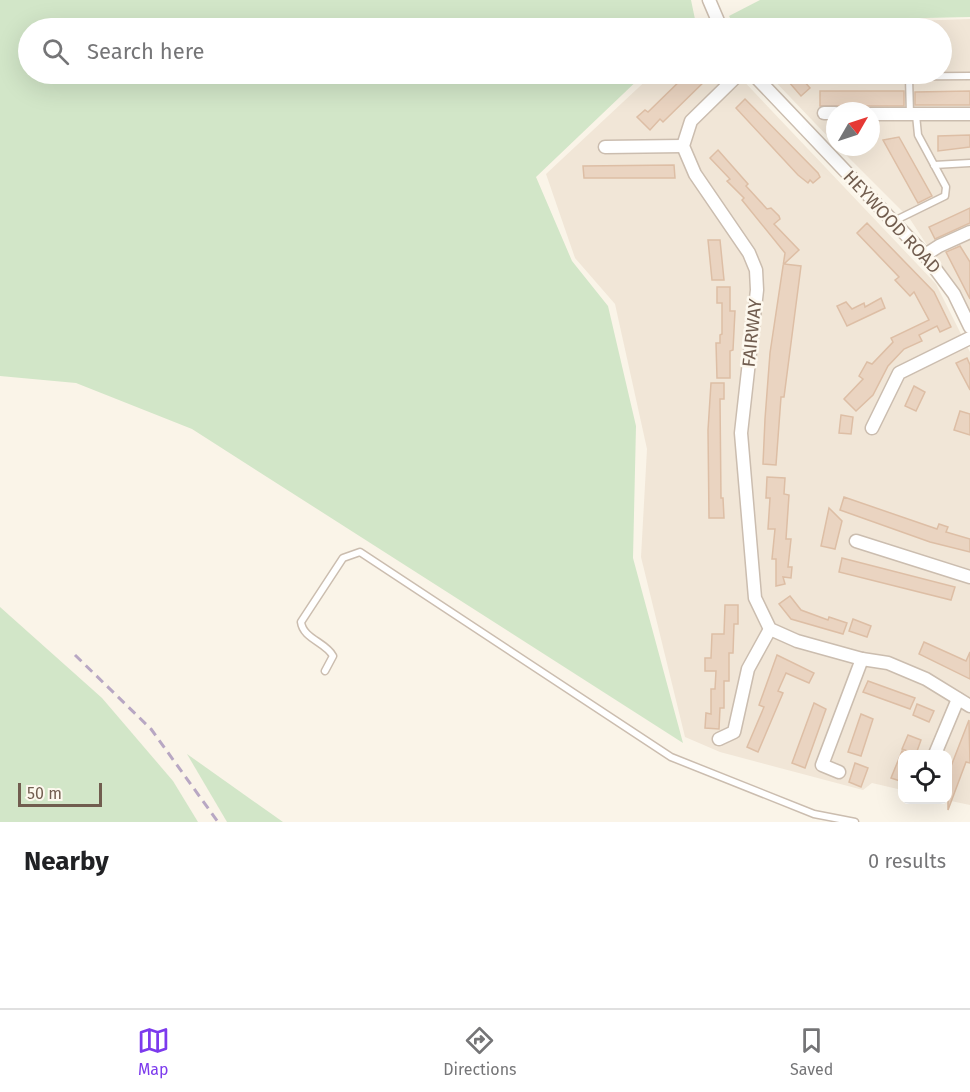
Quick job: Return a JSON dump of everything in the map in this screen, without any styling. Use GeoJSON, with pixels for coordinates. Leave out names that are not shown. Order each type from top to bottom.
{"type":"FeatureCollection","features":[{"type":"Feature","properties":{"kind":"street"},"geometry":{"type":"LineString","coordinates":[[709,0],[717,18]]}},
{"type":"Feature","properties":{"kind":"street"},"geometry":{"type":"LineString","coordinates":[[605,147],[683,146],[691,121],[729,84]]}},
{"type":"Feature","properties":{"kind":"street","name":"HEYWOOD ROAD"},"geometry":{"type":"LineString","coordinates":[[763,84],[925,255],[954,294],[970,327]]}},
{"type":"Feature","properties":{"kind":"street"},"geometry":{"type":"LineString","coordinates":[[880,114],[970,114]]}},
{"type":"Feature","properties":{"kind":"street","name":"FAIRWAY"},"geometry":{"type":"LineString","coordinates":[[683,146],[695,174],[749,253],[756,270],[757,290],[741,433],[755,598],[770,629]]}},
{"type":"Feature","properties":{"kind":"street"},"geometry":{"type":"LineString","coordinates":[[925,255],[970,232]]}},
{"type":"Feature","properties":{"kind":"street"},"geometry":{"type":"LineString","coordinates":[[872,428],[899,373],[970,338]]}},
{"type":"Feature","properties":{"kind":"street"},"geometry":{"type":"LineString","coordinates":[[856,541],[970,577]]}},
{"type":"Feature","properties":{"kind":"street"},"geometry":{"type":"LineString","coordinates":[[719,739],[734,732],[748,669],[770,629],[797,641],[862,659],[888,663],[926,679],[970,706]]}},
{"type":"Feature","properties":{"kind":"street"},"geometry":{"type":"LineString","coordinates":[[839,772],[822,765],[862,659]]}},
{"type":"Feature","properties":{"kind":"street"},"geometry":{"type":"LineString","coordinates":[[937,750],[958,699]]}},
{"type":"Feature","properties":{"kind":"lane"},"geometry":{"type":"LineString","coordinates":[[952,76],[970,76]]}},
{"type":"Feature","properties":{"kind":"lane"},"geometry":{"type":"LineString","coordinates":[[894,221],[945,196],[946,187],[918,135],[910,84]]}},
{"type":"Feature","properties":{"kind":"lane"},"geometry":{"type":"LineString","coordinates":[[934,165],[970,163]]}},
{"type":"Feature","properties":{"kind":"lane"},"geometry":{"type":"LineString","coordinates":[[325,671],[333,656],[326,646],[305,633],[302,622],[343,558],[360,552],[672,758],[814,814],[855,822]]}},
{"type":"Feature","properties":{"kind":"lane"},"geometry":{"type":"LineString","coordinates":[[828,822],[843,820]]}},
{"type":"Feature","properties":{"kind":"shaded area"},"geometry":{"type":"Polygon","coordinates":[[[970,19],[970,311],[910,219],[847,156],[880,156],[880,102],[826,102],[826,135],[778,84],[952,84],[952,20],[970,19]]]}},
{"type":"Feature","properties":{"kind":"shaded area"},"geometry":{"type":"Polygon","coordinates":[[[642,84],[746,84],[936,284],[970,352],[970,805],[952,801],[952,750],[898,750],[898,789],[872,783],[863,790],[720,752],[685,737],[641,557],[647,449],[615,304],[575,258],[546,174],[642,84]]]}},
{"type":"Feature","properties":{"kind":"green space"},"geometry":{"type":"Polygon","coordinates":[[[0,0],[691,0],[695,18],[18,18],[18,84],[634,84],[536,177],[572,261],[608,306],[636,426],[633,558],[683,743],[192,429],[76,383],[0,376],[0,0]]]}},
{"type":"Feature","properties":{"kind":"green space"},"geometry":{"type":"Polygon","coordinates":[[[760,0],[970,0],[970,17],[730,18],[729,16],[760,0]]]}},
{"type":"Feature","properties":{"kind":"green space"},"geometry":{"type":"Polygon","coordinates":[[[0,607],[102,698],[173,781],[198,822],[0,822],[0,607]]]}},
{"type":"Feature","properties":{"kind":"green space"},"geometry":{"type":"Polygon","coordinates":[[[187,754],[283,822],[227,822],[187,754]]]}},
{"type":"Feature","properties":{"kind":"building"},"geometry":{"type":"Polygon","coordinates":[[[677,84],[702,84],[663,122],[660,119],[650,130],[637,117],[645,110],[648,112],[677,84]]]}},
{"type":"Feature","properties":{"kind":"building"},"geometry":{"type":"Polygon","coordinates":[[[791,84],[807,84],[810,88],[801,96],[791,84]]]}},
{"type":"Feature","properties":{"kind":"building"},"geometry":{"type":"Polygon","coordinates":[[[820,91],[904,91],[904,106],[880,106],[880,102],[826,102],[826,106],[820,106],[820,91]]]}},
{"type":"Feature","properties":{"kind":"building"},"geometry":{"type":"Polygon","coordinates":[[[970,91],[970,105],[915,105],[915,92],[970,91]]]}},
{"type":"Feature","properties":{"kind":"building"},"geometry":{"type":"Polygon","coordinates":[[[745,99],[820,177],[813,183],[810,180],[808,183],[798,175],[736,108],[745,99]]]}},
{"type":"Feature","properties":{"kind":"building"},"geometry":{"type":"Polygon","coordinates":[[[970,135],[970,147],[938,151],[938,136],[970,135]]]}},
{"type":"Feature","properties":{"kind":"building"},"geometry":{"type":"Polygon","coordinates":[[[899,137],[932,196],[918,203],[883,140],[899,137]]]}},
{"type":"Feature","properties":{"kind":"building"},"geometry":{"type":"Polygon","coordinates":[[[718,150],[767,209],[771,208],[779,216],[780,219],[774,224],[799,250],[784,264],[801,266],[784,397],[781,397],[776,465],[763,464],[770,353],[785,253],[742,200],[744,198],[727,181],[730,179],[710,158],[718,150]]]}},
{"type":"Feature","properties":{"kind":"building"},"geometry":{"type":"Polygon","coordinates":[[[674,165],[675,178],[584,178],[583,166],[674,165]]]}},
{"type":"Feature","properties":{"kind":"building"},"geometry":{"type":"Polygon","coordinates":[[[970,208],[970,223],[935,239],[929,227],[970,208]]]}},
{"type":"Feature","properties":{"kind":"building"},"geometry":{"type":"Polygon","coordinates":[[[867,223],[934,292],[951,327],[940,332],[937,326],[919,335],[922,341],[904,349],[888,366],[873,395],[856,411],[844,399],[863,379],[859,376],[867,362],[872,364],[893,342],[891,338],[929,320],[914,292],[910,296],[895,280],[899,277],[857,233],[867,223]]]}},
{"type":"Feature","properties":{"kind":"building"},"geometry":{"type":"Polygon","coordinates":[[[708,240],[720,240],[724,280],[712,280],[708,240]]]}},
{"type":"Feature","properties":{"kind":"building"},"geometry":{"type":"Polygon","coordinates":[[[960,246],[970,262],[970,299],[946,252],[960,246]]]}},
{"type":"Feature","properties":{"kind":"building"},"geometry":{"type":"Polygon","coordinates":[[[717,287],[730,287],[730,311],[735,311],[733,350],[730,351],[730,378],[717,378],[716,343],[720,343],[722,334],[722,303],[717,303],[717,287]]]}},
{"type":"Feature","properties":{"kind":"building"},"geometry":{"type":"Polygon","coordinates":[[[881,298],[885,308],[847,326],[837,306],[846,302],[852,309],[864,303],[865,307],[881,298]]]}},
{"type":"Feature","properties":{"kind":"building"},"geometry":{"type":"Polygon","coordinates":[[[967,358],[970,365],[970,390],[956,363],[967,358]]]}},
{"type":"Feature","properties":{"kind":"building"},"geometry":{"type":"Polygon","coordinates":[[[711,383],[724,383],[724,399],[720,399],[721,498],[723,498],[724,518],[709,518],[708,430],[711,383]]]}},
{"type":"Feature","properties":{"kind":"building"},"geometry":{"type":"Polygon","coordinates":[[[914,386],[925,392],[916,411],[905,406],[914,386]]]}},
{"type":"Feature","properties":{"kind":"building"},"geometry":{"type":"Polygon","coordinates":[[[960,411],[970,414],[970,435],[954,430],[960,411]]]}},
{"type":"Feature","properties":{"kind":"building"},"geometry":{"type":"Polygon","coordinates":[[[841,415],[853,417],[851,434],[839,433],[841,415]]]}},
{"type":"Feature","properties":{"kind":"building"},"geometry":{"type":"Polygon","coordinates":[[[767,477],[785,478],[784,494],[789,495],[786,539],[791,539],[788,567],[792,567],[791,578],[783,577],[785,584],[776,586],[776,559],[772,559],[775,529],[768,529],[770,498],[766,498],[767,477]]]}},
{"type":"Feature","properties":{"kind":"building"},"geometry":{"type":"Polygon","coordinates":[[[844,497],[937,529],[939,524],[948,527],[946,532],[970,539],[970,552],[930,542],[840,510],[844,497]]]}},
{"type":"Feature","properties":{"kind":"building"},"geometry":{"type":"Polygon","coordinates":[[[829,508],[842,521],[835,549],[821,546],[829,508]]]}},
{"type":"Feature","properties":{"kind":"building"},"geometry":{"type":"Polygon","coordinates":[[[842,558],[955,587],[951,600],[839,572],[842,558]]]}},
{"type":"Feature","properties":{"kind":"building"},"geometry":{"type":"Polygon","coordinates":[[[790,596],[801,610],[828,620],[829,617],[847,623],[843,634],[791,619],[779,604],[790,596]]]}},
{"type":"Feature","properties":{"kind":"building"},"geometry":{"type":"Polygon","coordinates":[[[725,605],[738,605],[738,624],[734,624],[733,653],[729,653],[729,681],[724,681],[724,708],[720,708],[719,729],[705,728],[706,713],[711,714],[711,689],[715,689],[716,671],[705,671],[705,658],[711,658],[712,634],[724,634],[725,605]]]}},
{"type":"Feature","properties":{"kind":"building"},"geometry":{"type":"Polygon","coordinates":[[[853,619],[871,626],[867,637],[849,631],[853,619]]]}},
{"type":"Feature","properties":{"kind":"building"},"geometry":{"type":"Polygon","coordinates":[[[924,642],[966,661],[970,652],[970,679],[919,654],[924,642]]]}},
{"type":"Feature","properties":{"kind":"building"},"geometry":{"type":"Polygon","coordinates":[[[777,655],[814,673],[809,683],[786,673],[778,691],[783,693],[758,752],[747,747],[764,707],[759,705],[777,655]]]}},
{"type":"Feature","properties":{"kind":"building"},"geometry":{"type":"Polygon","coordinates":[[[868,681],[915,698],[910,709],[863,692],[868,681]]]}},
{"type":"Feature","properties":{"kind":"building"},"geometry":{"type":"Polygon","coordinates":[[[814,703],[826,709],[805,768],[792,763],[814,703]]]}},
{"type":"Feature","properties":{"kind":"building"},"geometry":{"type":"Polygon","coordinates":[[[917,704],[934,711],[929,722],[913,715],[917,704]]]}},
{"type":"Feature","properties":{"kind":"building"},"geometry":{"type":"Polygon","coordinates":[[[861,714],[873,719],[861,756],[848,752],[861,714]]]}},
{"type":"Feature","properties":{"kind":"building"},"geometry":{"type":"Polygon","coordinates":[[[969,720],[970,763],[966,762],[952,799],[952,764],[969,720]]]}},
{"type":"Feature","properties":{"kind":"building"},"geometry":{"type":"Polygon","coordinates":[[[908,735],[921,740],[917,750],[902,749],[908,735]]]}},
{"type":"Feature","properties":{"kind":"building"},"geometry":{"type":"Polygon","coordinates":[[[898,761],[898,780],[891,778],[898,761]]]}},
{"type":"Feature","properties":{"kind":"building"},"geometry":{"type":"Polygon","coordinates":[[[855,763],[868,768],[861,787],[849,782],[855,763]]]}},
{"type":"Feature","properties":{"kind":"railway"},"geometry":{"type":"LineString","coordinates":[[75,655],[151,729],[218,822]]}}]}
